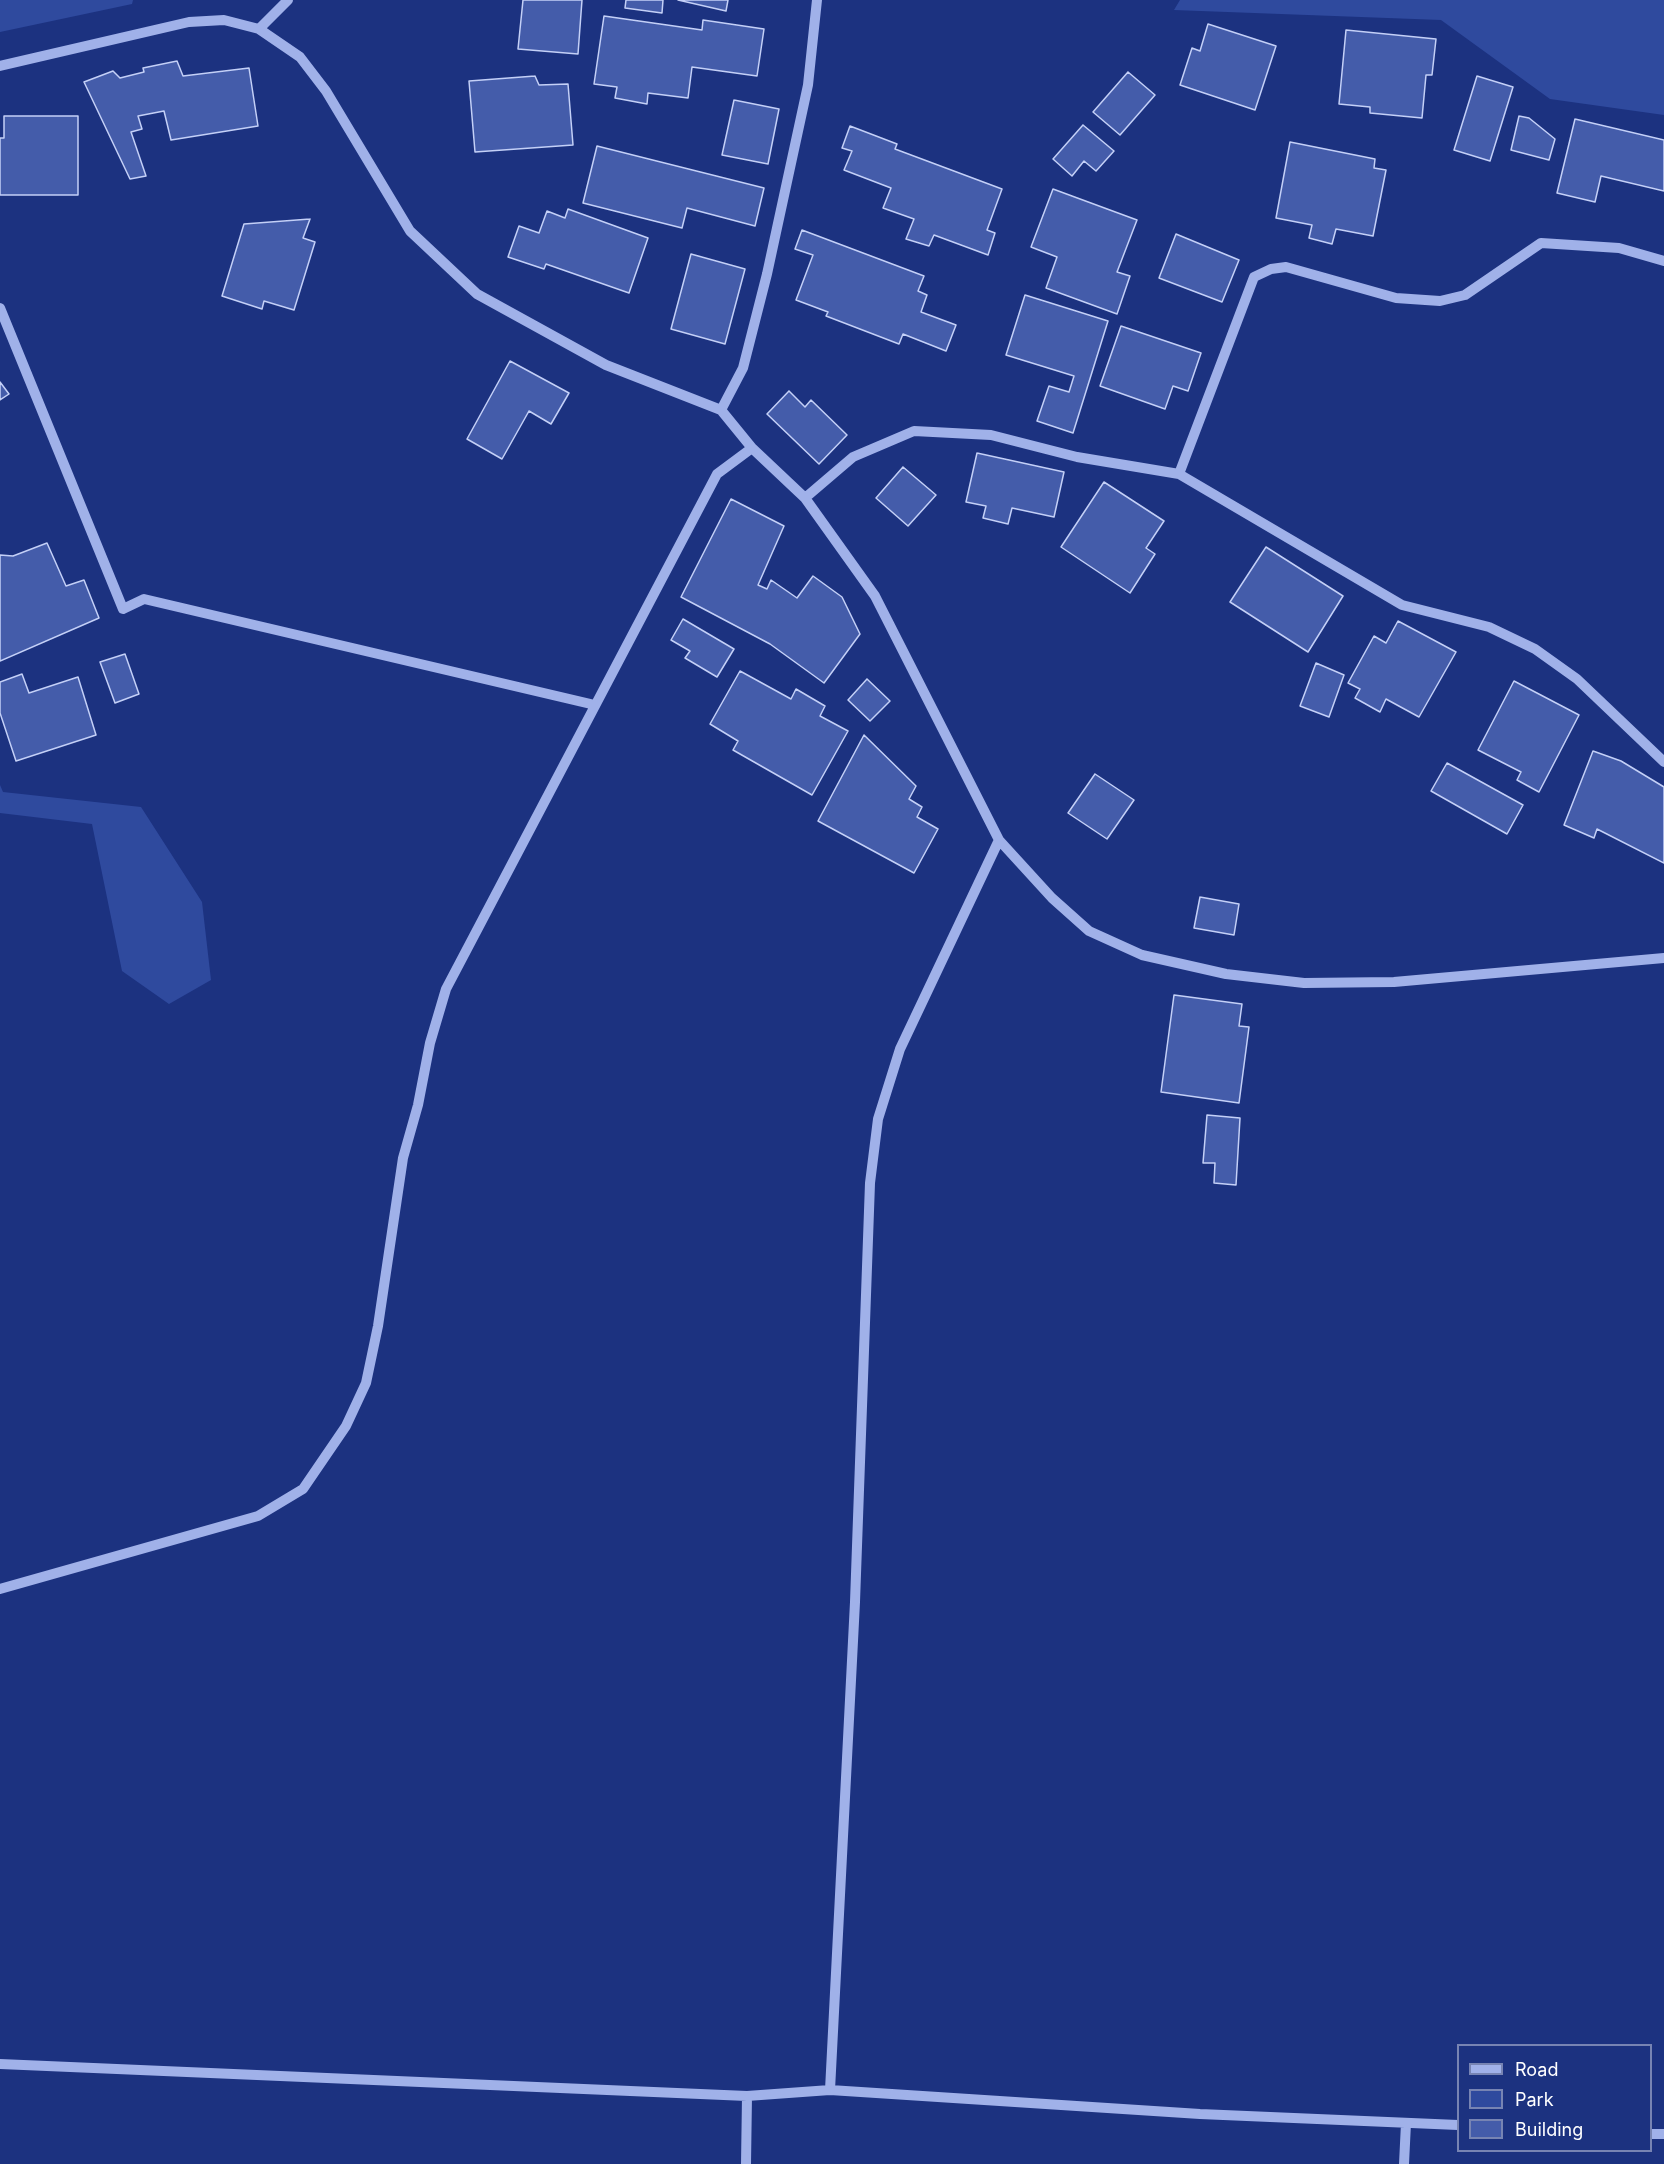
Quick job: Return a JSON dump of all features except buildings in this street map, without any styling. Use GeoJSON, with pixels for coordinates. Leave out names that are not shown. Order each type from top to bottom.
{"type":"FeatureCollection","features":[{"type":"Feature","properties":{"kind":"street"},"geometry":{"type":"LineString","coordinates":[[259,29],[288,0]]}},
{"type":"Feature","properties":{"kind":"street"},"geometry":{"type":"LineString","coordinates":[[721,410],[743,368],[767,274],[808,85],[818,0]]}},
{"type":"Feature","properties":{"kind":"street"},"geometry":{"type":"LineString","coordinates":[[0,66],[189,22],[224,20],[259,29],[300,57],[326,92],[410,231],[477,294],[606,365],[721,410],[752,448],[805,498],[875,596],[999,840],[1052,898],[1089,931],[1142,955],[1226,974],[1304,983],[1394,982],[1664,958]]}},
{"type":"Feature","properties":{"kind":"street"},"geometry":{"type":"LineString","coordinates":[[1179,474],[1254,277],[1286,267],[1396,298],[1440,301],[1465,295],[1541,243],[1619,248],[1664,261]]}},
{"type":"Feature","properties":{"kind":"street"},"geometry":{"type":"LineString","coordinates":[[0,308],[123,609],[144,599],[595,705]]}},
{"type":"Feature","properties":{"kind":"street"},"geometry":{"type":"LineString","coordinates":[[805,498],[853,457],[914,430],[991,435],[1077,457],[1179,474],[1402,605],[1489,627],[1535,649],[1577,678],[1664,762]]}},
{"type":"Feature","properties":{"kind":"street"},"geometry":{"type":"LineString","coordinates":[[0,1589],[258,1516],[303,1489],[346,1426],[366,1383],[378,1326],[403,1158],[418,1105],[430,1043],[446,989],[717,474],[752,448]]}},
{"type":"Feature","properties":{"kind":"street"},"geometry":{"type":"LineString","coordinates":[[830,2090],[855,1602],[870,1184],[878,1119],[900,1049],[999,840]]}},
{"type":"Feature","properties":{"kind":"street"},"geometry":{"type":"LineString","coordinates":[[0,2064],[747,2096],[830,2090],[1200,2114],[1457,2125]]}},
{"type":"Feature","properties":{"kind":"street"},"geometry":{"type":"LineString","coordinates":[[746,2164],[747,2096]]}},
{"type":"Feature","properties":{"kind":"street"},"geometry":{"type":"LineString","coordinates":[[1404,2164],[1406,2123]]}},
{"type":"Feature","properties":{"kind":"green space"},"geometry":{"type":"Polygon","coordinates":[[[0,0],[133,0],[132,4],[0,32],[0,0]]]}},
{"type":"Feature","properties":{"kind":"green space"},"geometry":{"type":"Polygon","coordinates":[[[1180,0],[1664,0],[1664,115],[1550,99],[1441,20],[1174,10],[1180,0]]]}},
{"type":"Feature","properties":{"kind":"green space"},"geometry":{"type":"Polygon","coordinates":[[[0,785],[3,792],[141,807],[202,902],[211,980],[169,1004],[122,971],[92,824],[0,813],[0,785]]]}}]}
